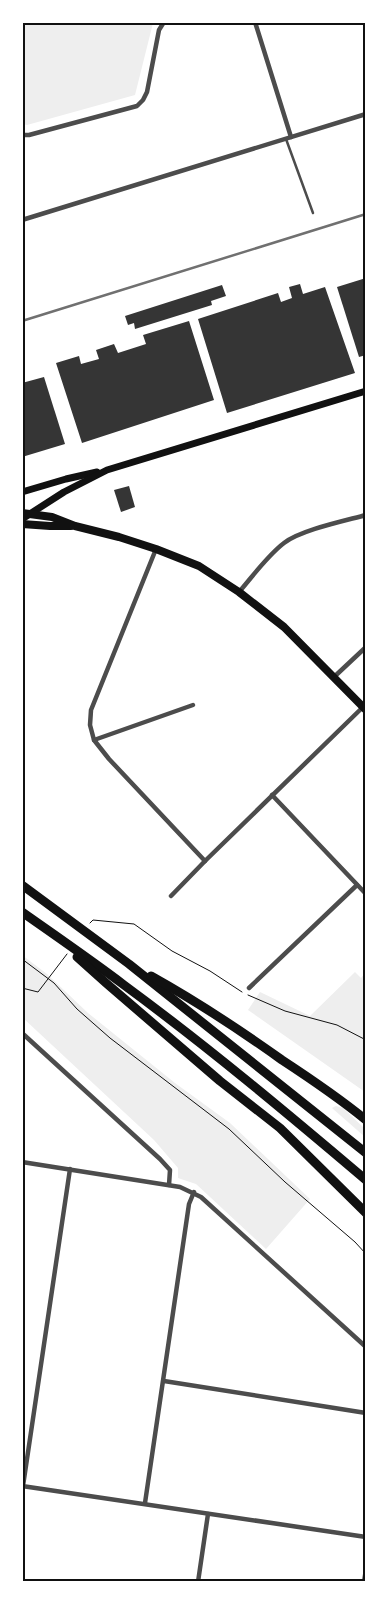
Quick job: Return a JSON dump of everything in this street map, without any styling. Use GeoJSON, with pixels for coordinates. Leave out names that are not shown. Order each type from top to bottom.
{"type":"FeatureCollection","features":[{"type":"Feature","properties":{"kind":"highway"},"geometry":{"type":"LineString","coordinates":[[22,885],[129,964],[366,1153]]}},
{"type":"Feature","properties":{"kind":"highway"},"geometry":{"type":"LineString","coordinates":[[22,912],[125,985],[257,1089],[366,1180]]}},
{"type":"Feature","properties":{"kind":"highway"},"geometry":{"type":"LineString","coordinates":[[52,932],[106,983],[220,1080],[280,1128],[366,1213]]}},
{"type":"Feature","properties":{"kind":"highway"},"geometry":{"type":"LineString","coordinates":[[129,964],[190,998],[252,1038],[344,1102],[366,1120]]}},
{"type":"Feature","properties":{"kind":"main road"},"geometry":{"type":"LineString","coordinates":[[22,492],[66,479],[107,470],[366,392]]}},
{"type":"Feature","properties":{"kind":"main road"},"geometry":{"type":"LineString","coordinates":[[22,519],[27,513],[107,470]]}},
{"type":"Feature","properties":{"kind":"main road"},"geometry":{"type":"LineString","coordinates":[[27,513],[52,516],[75,526],[119,537],[200,566],[239,592],[284,627],[364,709]]}},
{"type":"Feature","properties":{"kind":"main road"},"geometry":{"type":"LineString","coordinates":[[22,524],[75,526]]}},
{"type":"Feature","properties":{"kind":"street"},"geometry":{"type":"LineString","coordinates":[[22,135],[29,135],[137,106],[144,100],[147,92],[159,30],[164,22]]}},
{"type":"Feature","properties":{"kind":"street"},"geometry":{"type":"LineString","coordinates":[[255,22],[288,138]]}},
{"type":"Feature","properties":{"kind":"street"},"geometry":{"type":"LineString","coordinates":[[22,220],[366,114]]}},
{"type":"Feature","properties":{"kind":"street"},"geometry":{"type":"LineString","coordinates":[[239,592],[271,555],[285,542],[366,514]]}},
{"type":"Feature","properties":{"kind":"street"},"geometry":{"type":"LineString","coordinates":[[156,549],[91,710],[90,724],[94,740],[109,760],[205,861]]}},
{"type":"Feature","properties":{"kind":"street"},"geometry":{"type":"LineString","coordinates":[[334,678],[366,646]]}},
{"type":"Feature","properties":{"kind":"street"},"geometry":{"type":"LineString","coordinates":[[94,740],[193,705]]}},
{"type":"Feature","properties":{"kind":"street"},"geometry":{"type":"LineString","coordinates":[[171,896],[272,795],[364,709]]}},
{"type":"Feature","properties":{"kind":"street"},"geometry":{"type":"LineString","coordinates":[[272,795],[366,894]]}},
{"type":"Feature","properties":{"kind":"street"},"geometry":{"type":"LineString","coordinates":[[249,988],[356,884]]}},
{"type":"Feature","properties":{"kind":"street"},"geometry":{"type":"LineString","coordinates":[[22,1034],[160,1158],[170,1170],[169,1185]]}},
{"type":"Feature","properties":{"kind":"street"},"geometry":{"type":"LineString","coordinates":[[22,1162],[180,1186],[194,1192],[366,1347]]}},
{"type":"Feature","properties":{"kind":"street"},"geometry":{"type":"LineString","coordinates":[[70,1170],[23,1486],[366,1537]]}},
{"type":"Feature","properties":{"kind":"street"},"geometry":{"type":"LineString","coordinates":[[145,1503],[189,1204],[194,1192]]}},
{"type":"Feature","properties":{"kind":"street"},"geometry":{"type":"LineString","coordinates":[[164,1381],[366,1413]]}},
{"type":"Feature","properties":{"kind":"street"},"geometry":{"type":"LineString","coordinates":[[198,1582],[208,1514]]}},
{"type":"Feature","properties":{"kind":"street"},"geometry":{"type":"LineString","coordinates":[[364,1582],[366,1569]]}},
{"type":"Feature","properties":{"kind":"lane"},"geometry":{"type":"LineString","coordinates":[[288,138],[313,213]]}},
{"type":"Feature","properties":{"kind":"path"},"geometry":{"type":"LineString","coordinates":[[22,959],[54,983],[78,1009],[110,1038],[224,1125],[366,1254]]}},
{"type":"Feature","properties":{"kind":"shaded area"},"geometry":{"type":"Polygon","coordinates":[[[22,23],[153,23],[135,95],[27,125],[23,124],[22,23]]]}},
{"type":"Feature","properties":{"kind":"shaded area"},"geometry":{"type":"Polygon","coordinates":[[[22,955],[47,974],[88,1013],[175,1083],[230,1123],[310,1199],[266,1249],[196,1184],[178,1178],[178,1168],[154,1140],[23,1018],[22,955]]]}},
{"type":"Feature","properties":{"kind":"shaded area"},"geometry":{"type":"Polygon","coordinates":[[[355,972],[361,978],[365,973],[365,1092],[248,1010],[260,992],[310,1016],[355,972]]]}},
{"type":"Feature","properties":{"kind":"shaded area"},"geometry":{"type":"Polygon","coordinates":[[[336,1106],[343,1108],[365,1129],[365,1137],[332,1108],[336,1106]]]}},
{"type":"Feature","properties":{"kind":"building"},"geometry":{"type":"Polygon","coordinates":[[[366,278],[366,355],[359,357],[337,287],[366,278]]]}},
{"type":"Feature","properties":{"kind":"building"},"geometry":{"type":"Polygon","coordinates":[[[300,284],[303,294],[325,287],[355,373],[227,413],[198,319],[278,293],[281,302],[292,298],[289,287],[300,284]]]}},
{"type":"Feature","properties":{"kind":"building"},"geometry":{"type":"Polygon","coordinates":[[[222,285],[226,296],[211,301],[212,305],[135,329],[134,323],[128,325],[125,316],[222,285]]]}},
{"type":"Feature","properties":{"kind":"building"},"geometry":{"type":"Polygon","coordinates":[[[189,321],[214,400],[82,443],[56,363],[79,356],[81,364],[99,359],[96,350],[114,344],[118,353],[146,344],[143,335],[189,321]]]}},
{"type":"Feature","properties":{"kind":"building"},"geometry":{"type":"Polygon","coordinates":[[[44,377],[65,444],[22,457],[22,383],[44,377]]]}},
{"type":"Feature","properties":{"kind":"building"},"geometry":{"type":"Polygon","coordinates":[[[129,486],[135,507],[121,512],[114,490],[129,486]]]}},
{"type":"Feature","properties":{"kind":"railway"},"geometry":{"type":"LineString","coordinates":[[22,321],[366,214]]}}]}
